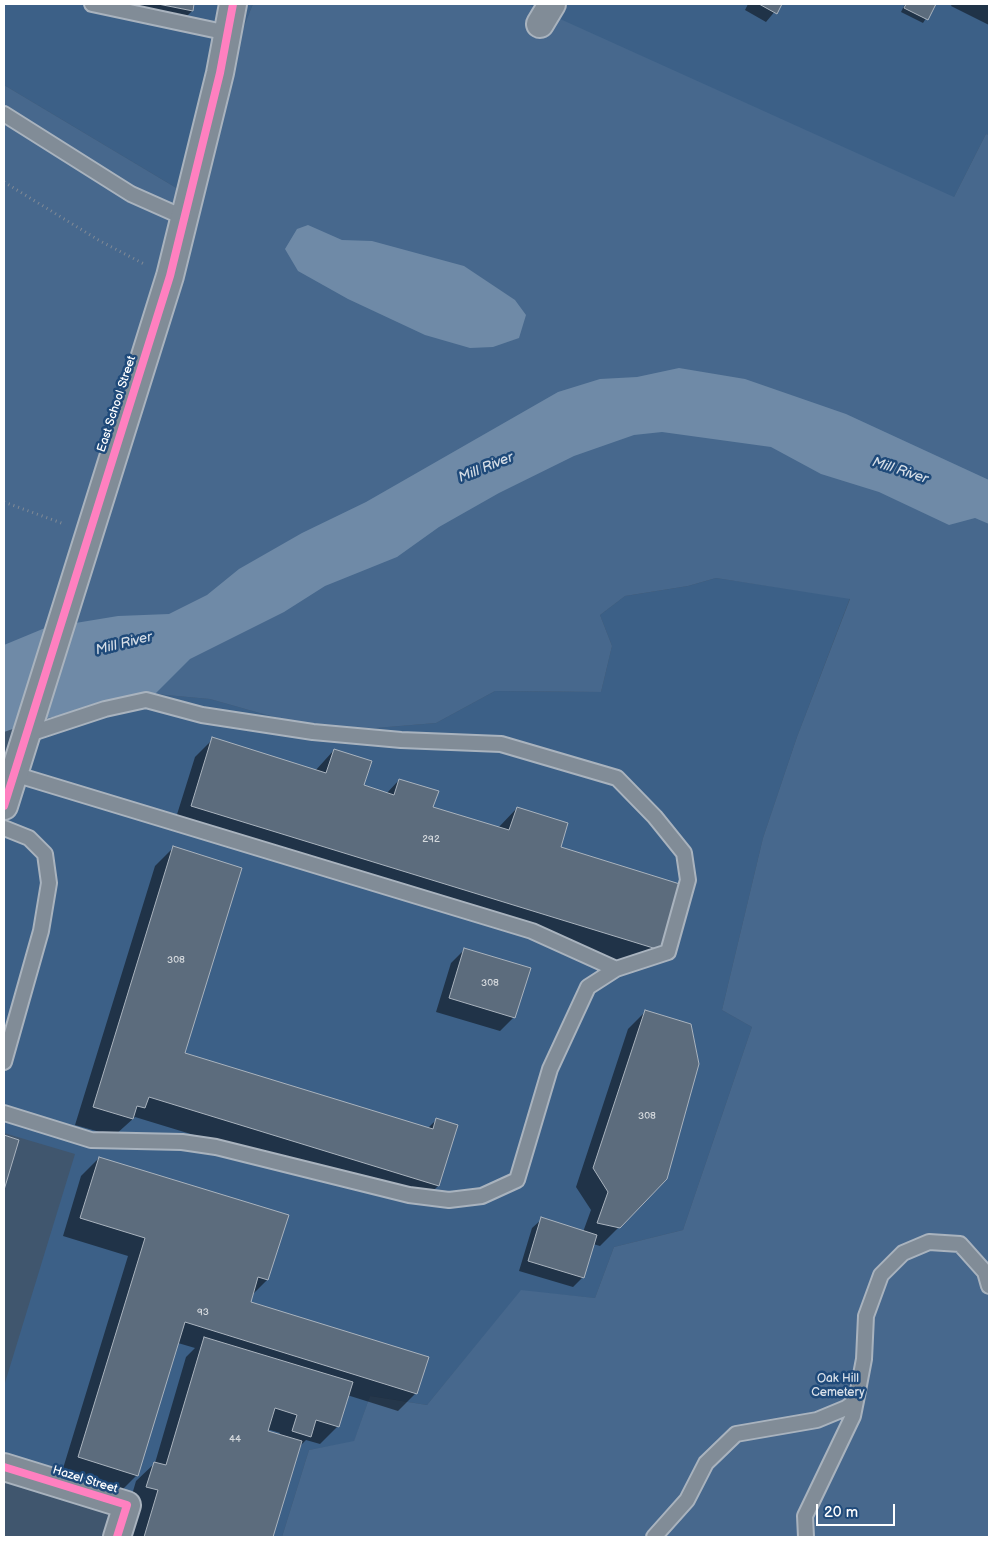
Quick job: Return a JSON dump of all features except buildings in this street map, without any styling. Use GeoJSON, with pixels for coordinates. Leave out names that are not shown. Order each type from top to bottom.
{"type":"FeatureCollection","features":[{"type":"Feature","properties":{"kind":"street","name":"East School Street"},"geometry":{"type":"LineString","coordinates":[[4,806],[170,276],[220,73],[233,4]]}},
{"type":"Feature","properties":{"kind":"street","name":"Hazel Street"},"geometry":{"type":"LineString","coordinates":[[4,1467],[127,1505],[117,1537]]}},
{"type":"Feature","properties":{"kind":"lane"},"geometry":{"type":"LineString","coordinates":[[92,4],[228,33]]}},
{"type":"Feature","properties":{"kind":"lane"},"geometry":{"type":"LineString","coordinates":[[4,114],[130,194],[184,218]]}},
{"type":"Feature","properties":{"kind":"lane"},"geometry":{"type":"LineString","coordinates":[[4,1113],[91,1140],[182,1142],[216,1147],[408,1194],[449,1200],[482,1196],[517,1180],[550,1069],[588,987],[616,969],[668,952],[688,880],[684,852],[655,817],[617,778],[501,744],[401,740],[313,732],[202,715],[146,700],[105,709],[27,732]]}},
{"type":"Feature","properties":{"kind":"lane"},"geometry":{"type":"LineString","coordinates":[[14,774],[532,931],[616,969]]}},
{"type":"Feature","properties":{"kind":"lane"},"geometry":{"type":"LineString","coordinates":[[4,828],[29,838],[45,854],[49,883],[41,931],[4,1062]]}},
{"type":"Feature","properties":{"kind":"lane"},"geometry":{"type":"LineString","coordinates":[[806,1537],[805,1516],[816,1489],[847,1429],[856,1402],[864,1360],[866,1316],[881,1275],[903,1253],[929,1242],[960,1244],[985,1272],[989,1286]]}},
{"type":"Feature","properties":{"kind":"lane"},"geometry":{"type":"LineString","coordinates":[[654,1537],[687,1500],[706,1463],[736,1434],[817,1420],[856,1402]]}},
{"type":"Feature","properties":{"kind":"lane"},"geometry":{"type":"LineString","coordinates":[[829,1415],[847,1429]]}},
{"type":"Feature","properties":{"kind":"path"},"geometry":{"type":"LineString","coordinates":[[4,182],[114,249],[170,276]]}},
{"type":"Feature","properties":{"kind":"path"},"geometry":{"type":"LineString","coordinates":[[4,502],[89,531]]}},
{"type":"Feature","properties":{"kind":"shaded area"},"geometry":{"type":"Polygon","coordinates":[[[4,4],[253,4],[178,189],[4,85],[4,4]]]}},
{"type":"Feature","properties":{"kind":"shaded area"},"geometry":{"type":"Polygon","coordinates":[[[518,4],[989,4],[989,135],[986,134],[951,203],[518,4]]]}},
{"type":"Feature","properties":{"kind":"shaded area"},"geometry":{"type":"Polygon","coordinates":[[[716,578],[850,598],[797,737],[763,838],[722,1010],[752,1027],[683,1230],[614,1247],[595,1298],[521,1291],[427,1405],[370,1396],[354,1442],[309,1450],[282,1537],[136,1537],[108,1528],[118,1499],[4,1462],[4,1386],[75,1154],[4,1133],[4,829],[39,720],[155,694],[210,699],[327,732],[436,723],[495,691],[601,692],[612,646],[600,615],[625,596],[688,586],[716,578]]]}},
{"type":"Feature","properties":{"kind":"green space","name":"Oak Hill Cemetery"},"geometry":{"type":"Polygon","coordinates":[[[253,4],[527,4],[954,197],[986,134],[989,135],[989,1537],[282,1537],[309,1450],[354,1441],[370,1396],[427,1405],[521,1290],[595,1298],[614,1247],[683,1230],[752,1027],[722,1010],[763,838],[797,737],[850,599],[716,578],[688,586],[625,596],[600,615],[612,646],[601,692],[495,691],[436,723],[327,732],[210,699],[155,694],[71,728],[104,619],[4,725],[4,85],[178,189],[253,4]]]}},
{"type":"Feature","properties":{"kind":"water"},"geometry":{"type":"Polygon","coordinates":[[[308,225],[342,240],[372,241],[464,266],[515,300],[526,315],[519,338],[493,347],[470,348],[425,335],[348,299],[298,271],[285,249],[297,229],[308,225]]]}},
{"type":"Feature","properties":{"kind":"water","name":"Mill River"},"geometry":{"type":"Polygon","coordinates":[[[679,368],[745,379],[846,414],[989,480],[989,524],[975,518],[949,525],[879,492],[821,474],[771,447],[662,432],[634,435],[574,456],[499,493],[439,527],[397,557],[325,586],[284,612],[190,659],[155,694],[39,720],[4,732],[4,645],[45,628],[118,616],[169,614],[207,595],[239,569],[302,533],[366,502],[558,392],[600,379],[637,377],[679,368]]]}},
{"type":"Feature","properties":{"kind":"cycle path"},"geometry":{"type":"LineString","coordinates":[[4,806],[170,276],[220,73],[233,4]]}},
{"type":"Feature","properties":{"kind":"cycle path"},"geometry":{"type":"LineString","coordinates":[[4,1467],[127,1505],[117,1537]]}}]}
